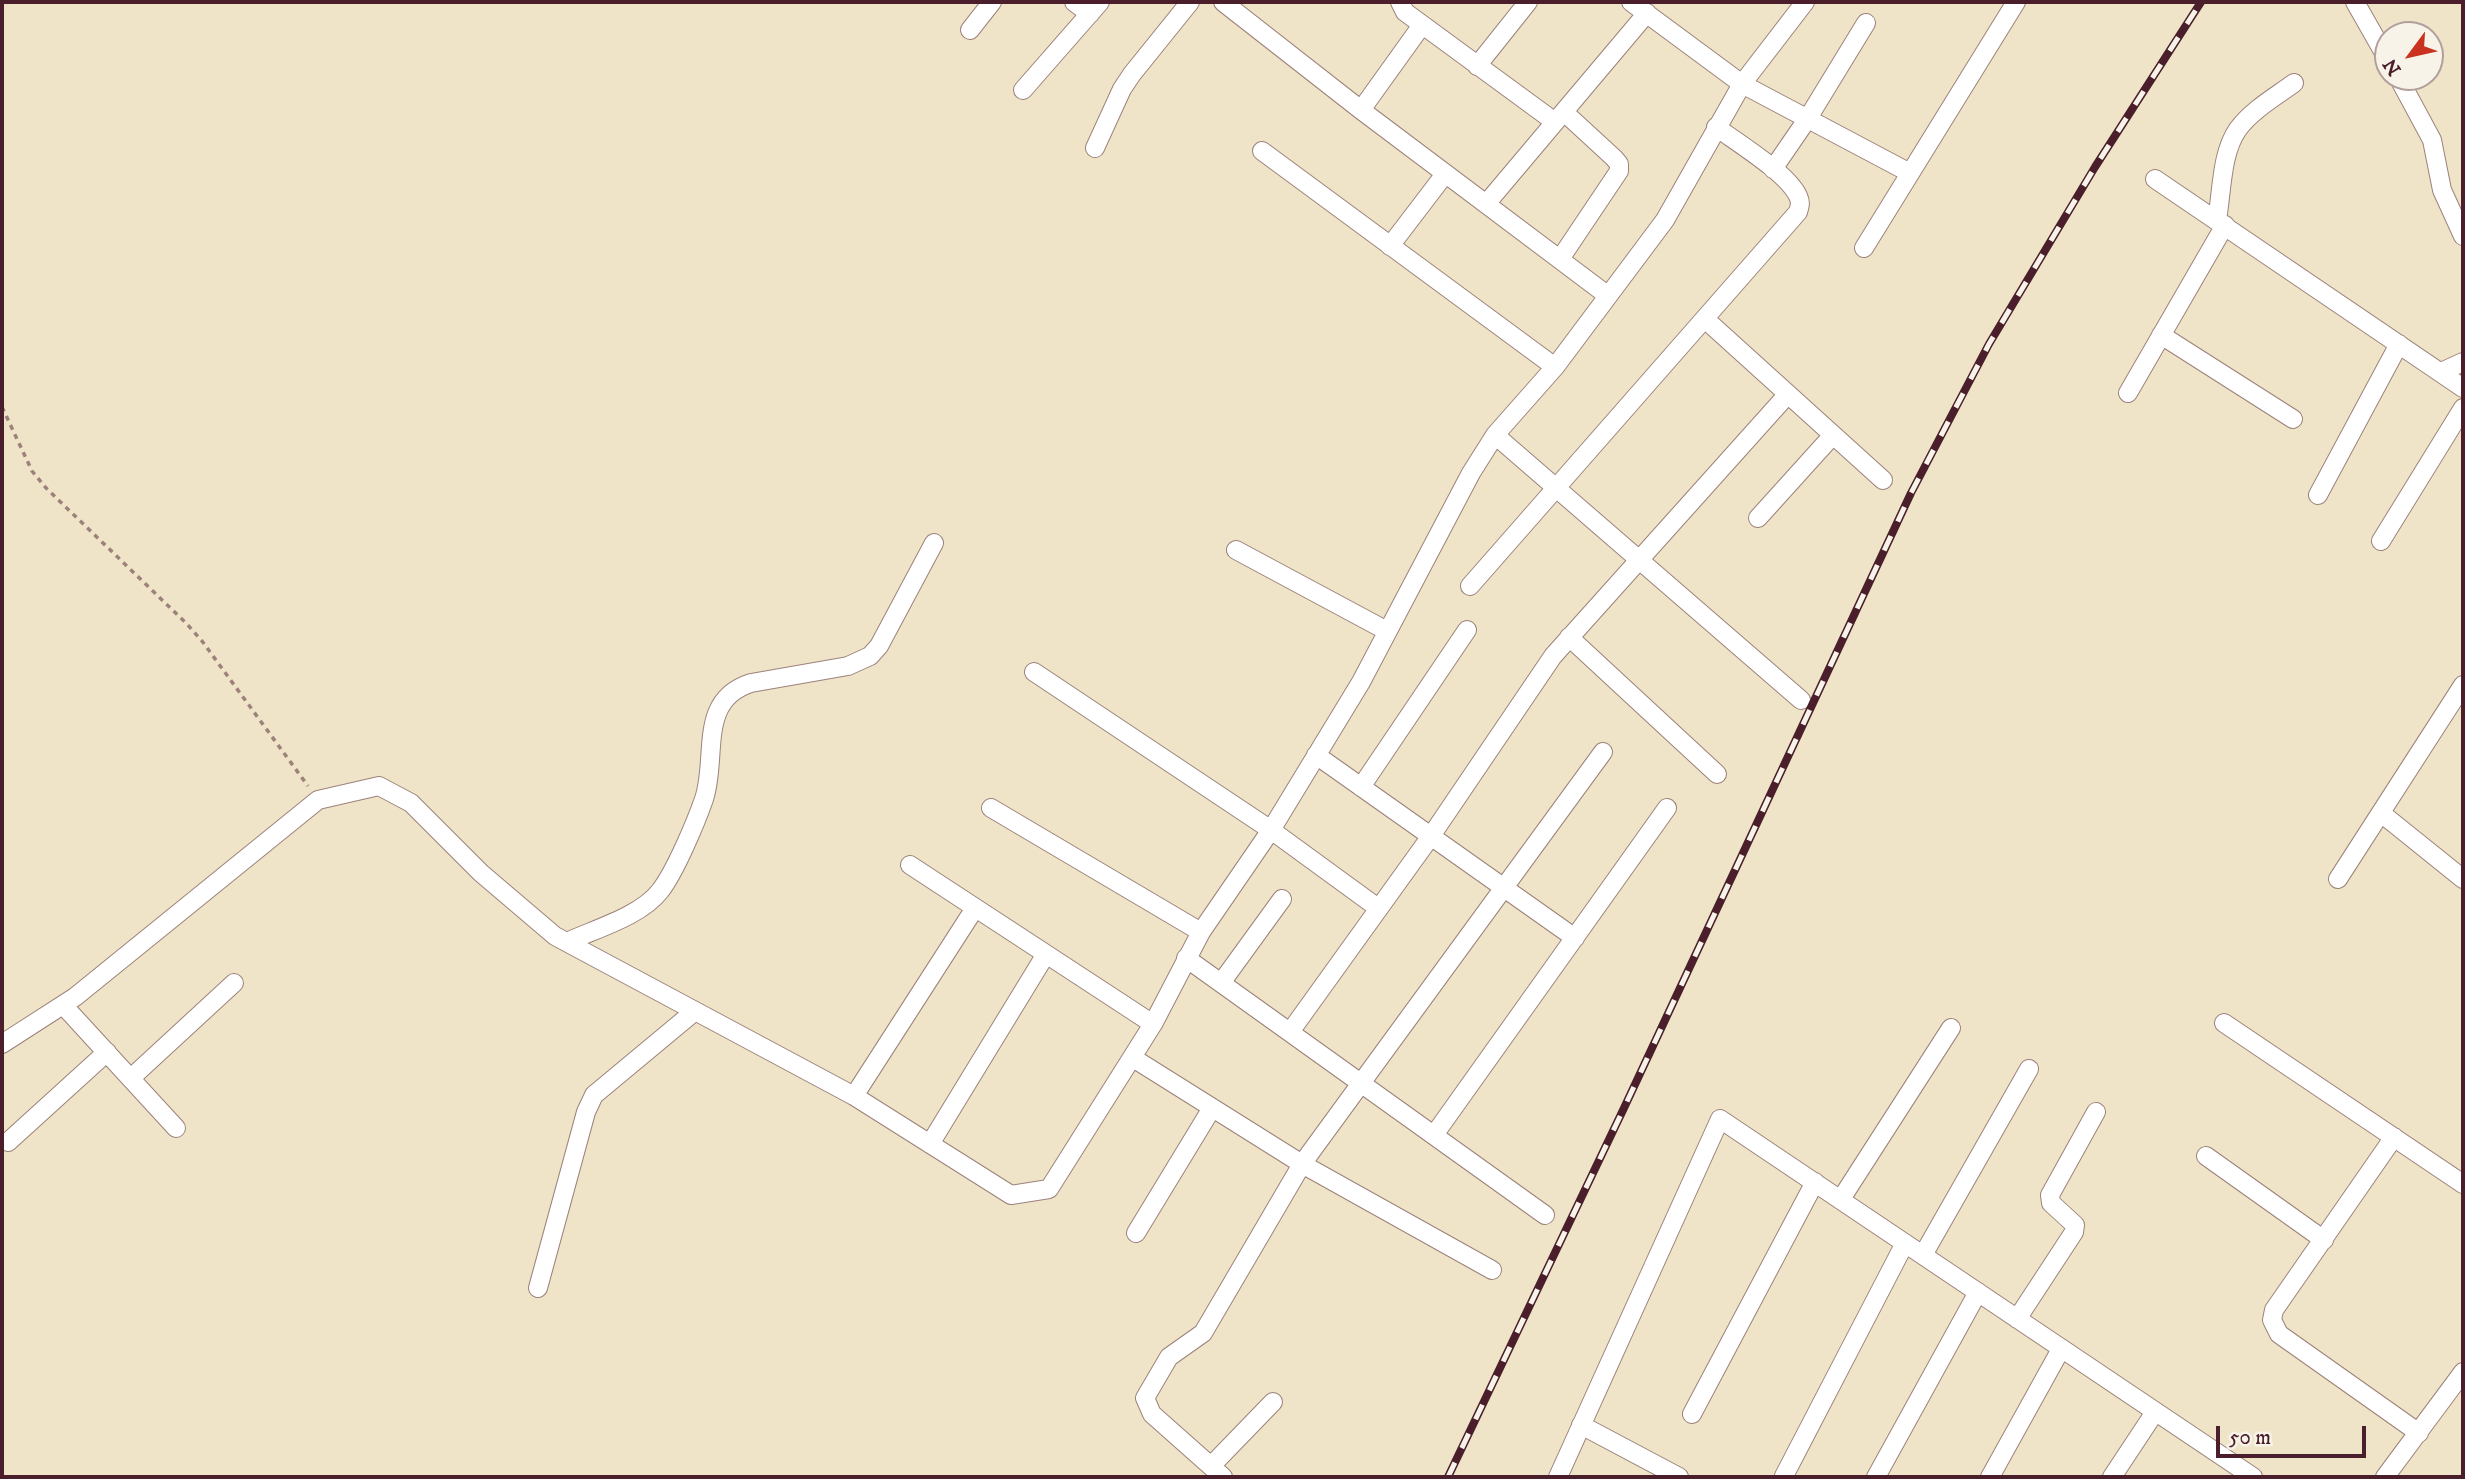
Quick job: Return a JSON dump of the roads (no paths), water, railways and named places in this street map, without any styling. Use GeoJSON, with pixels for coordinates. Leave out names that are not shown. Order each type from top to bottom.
{"type":"FeatureCollection","features":[{"type":"Feature","properties":{"kind":"street"},"geometry":{"type":"LineString","coordinates":[[970,30],[992,2]]}},
{"type":"Feature","properties":{"kind":"street"},"geometry":{"type":"LineString","coordinates":[[1023,90],[1095,8],[1074,2]]}},
{"type":"Feature","properties":{"kind":"street"},"geometry":{"type":"LineString","coordinates":[[1095,148],[1122,89],[1190,2]]}},
{"type":"Feature","properties":{"kind":"street"},"geometry":{"type":"LineString","coordinates":[[1223,2],[1360,110],[1607,295]]}},
{"type":"Feature","properties":{"kind":"street"},"geometry":{"type":"LineString","coordinates":[[1401,2],[1405,12],[1477,66],[1559,117],[1619,164],[1619,171],[1560,259]]}},
{"type":"Feature","properties":{"kind":"street"},"geometry":{"type":"LineString","coordinates":[[1477,66],[1528,2]]}},
{"type":"Feature","properties":{"kind":"street"},"geometry":{"type":"LineString","coordinates":[[1631,2],[1742,84],[1910,173]]}},
{"type":"Feature","properties":{"kind":"street"},"geometry":{"type":"LineString","coordinates":[[2,1044],[63,1004],[318,800],[379,786],[411,803],[481,873],[555,936],[854,1096],[1011,1195],[1049,1189],[1133,1058],[1201,932],[1271,830],[1361,682],[1471,472],[1495,435],[1555,367],[1665,220],[1742,84],[1805,2]]}},
{"type":"Feature","properties":{"kind":"street"},"geometry":{"type":"LineString","coordinates":[[1864,248],[2016,2]]}},
{"type":"Feature","properties":{"kind":"street"},"geometry":{"type":"LineString","coordinates":[[2355,2],[2374,35]]}},
{"type":"Feature","properties":{"kind":"street"},"geometry":{"type":"LineString","coordinates":[[1486,205],[1647,13]]}},
{"type":"Feature","properties":{"kind":"street"},"geometry":{"type":"LineString","coordinates":[[1773,169],[1808,118],[1866,23]]}},
{"type":"Feature","properties":{"kind":"street"},"geometry":{"type":"LineString","coordinates":[[1360,110],[1422,25]]}},
{"type":"Feature","properties":{"kind":"street"},"geometry":{"type":"LineString","coordinates":[[2128,393],[2221,222],[2227,158],[2237,130],[2262,106],[2294,83]]}},
{"type":"Feature","properties":{"kind":"street"},"geometry":{"type":"LineString","coordinates":[[2406,91],[2432,140],[2442,190],[2463,236]]}},
{"type":"Feature","properties":{"kind":"street"},"geometry":{"type":"LineString","coordinates":[[1470,586],[1798,212],[1800,200],[1796,192],[1773,169],[1716,127]]}},
{"type":"Feature","properties":{"kind":"street"},"geometry":{"type":"LineString","coordinates":[[1262,151],[1555,367]]}},
{"type":"Feature","properties":{"kind":"street"},"geometry":{"type":"LineString","coordinates":[[1390,246],[1445,174]]}},
{"type":"Feature","properties":{"kind":"street"},"geometry":{"type":"LineString","coordinates":[[2155,179],[2463,388]]}},
{"type":"Feature","properties":{"kind":"street"},"geometry":{"type":"LineString","coordinates":[[1705,319],[1883,480]]}},
{"type":"Feature","properties":{"kind":"street"},"geometry":{"type":"LineString","coordinates":[[2161,335],[2292,419]]}},
{"type":"Feature","properties":{"kind":"street"},"geometry":{"type":"LineString","coordinates":[[2318,495],[2399,344]]}},
{"type":"Feature","properties":{"kind":"street"},"geometry":{"type":"LineString","coordinates":[[2441,372],[2463,362]]}},
{"type":"Feature","properties":{"kind":"street"},"geometry":{"type":"LineString","coordinates":[[1290,1032],[1431,836],[1540,673],[1569,637],[1788,394]]}},
{"type":"Feature","properties":{"kind":"street"},"geometry":{"type":"LineString","coordinates":[[2381,541],[2463,408]]}},
{"type":"Feature","properties":{"kind":"street"},"geometry":{"type":"LineString","coordinates":[[1495,435],[1801,700]]}},
{"type":"Feature","properties":{"kind":"street"},"geometry":{"type":"LineString","coordinates":[[1758,517],[1833,435]]}},
{"type":"Feature","properties":{"kind":"street"},"geometry":{"type":"LineString","coordinates":[[567,942],[642,908],[660,891],[671,875],[705,797],[714,721],[719,705],[726,697],[737,687],[751,683],[848,666],[870,656],[879,646],[934,543]]}},
{"type":"Feature","properties":{"kind":"street"},"geometry":{"type":"LineString","coordinates":[[1236,550],[1387,631]]}},
{"type":"Feature","properties":{"kind":"street"},"geometry":{"type":"LineString","coordinates":[[1361,787],[1467,630]]}},
{"type":"Feature","properties":{"kind":"street"},"geometry":{"type":"LineString","coordinates":[[1569,637],[1717,774]]}},
{"type":"Feature","properties":{"kind":"street"},"geometry":{"type":"LineString","coordinates":[[1034,672],[1271,830],[1378,908]]}},
{"type":"Feature","properties":{"kind":"street"},"geometry":{"type":"LineString","coordinates":[[2338,879],[2463,685]]}},
{"type":"Feature","properties":{"kind":"street"},"geometry":{"type":"LineString","coordinates":[[1273,1402],[1217,1472],[1152,1414],[1145,1398],[1169,1357],[1203,1333],[1302,1164],[1603,752]]}},
{"type":"Feature","properties":{"kind":"street"},"geometry":{"type":"LineString","coordinates":[[1316,755],[1575,938]]}},
{"type":"Feature","properties":{"kind":"street"},"geometry":{"type":"LineString","coordinates":[[991,808],[1201,932]]}},
{"type":"Feature","properties":{"kind":"street"},"geometry":{"type":"LineString","coordinates":[[1434,1135],[1667,808]]}},
{"type":"Feature","properties":{"kind":"street"},"geometry":{"type":"LineString","coordinates":[[2381,813],[2463,879]]}},
{"type":"Feature","properties":{"kind":"street"},"geometry":{"type":"LineString","coordinates":[[910,865],[1153,1024]]}},
{"type":"Feature","properties":{"kind":"street"},"geometry":{"type":"LineString","coordinates":[[1221,983],[1282,899]]}},
{"type":"Feature","properties":{"kind":"street"},"geometry":{"type":"LineString","coordinates":[[854,1096],[975,908]]}},
{"type":"Feature","properties":{"kind":"street"},"geometry":{"type":"LineString","coordinates":[[930,1144],[1046,954]]}},
{"type":"Feature","properties":{"kind":"street"},"geometry":{"type":"LineString","coordinates":[[1186,958],[1545,1214]]}},
{"type":"Feature","properties":{"kind":"street"},"geometry":{"type":"LineString","coordinates":[[131,1078],[234,983]]}},
{"type":"Feature","properties":{"kind":"street"},"geometry":{"type":"LineString","coordinates":[[63,1004],[176,1128]]}},
{"type":"Feature","properties":{"kind":"street"},"geometry":{"type":"LineString","coordinates":[[538,1288],[586,1112],[594,1095],[695,1011]]}},
{"type":"Feature","properties":{"kind":"street"},"geometry":{"type":"LineString","coordinates":[[2224,1023],[2463,1184]]}},
{"type":"Feature","properties":{"kind":"street"},"geometry":{"type":"LineString","coordinates":[[1841,1199],[1951,1028]]}},
{"type":"Feature","properties":{"kind":"street"},"geometry":{"type":"LineString","coordinates":[[8,1142],[107,1052]]}},
{"type":"Feature","properties":{"kind":"street"},"geometry":{"type":"LineString","coordinates":[[1133,1058],[1302,1164],[1492,1270]]}},
{"type":"Feature","properties":{"kind":"street"},"geometry":{"type":"LineString","coordinates":[[1923,1255],[2029,1069]]}},
{"type":"Feature","properties":{"kind":"street"},"geometry":{"type":"LineString","coordinates":[[1136,1233],[1213,1108]]}},
{"type":"Feature","properties":{"kind":"street"},"geometry":{"type":"LineString","coordinates":[[2017,1319],[2074,1232],[2075,1225],[2051,1203],[2050,1195],[2096,1112]]}},
{"type":"Feature","properties":{"kind":"street"},"geometry":{"type":"LineString","coordinates":[[1558,1477],[1720,1119],[2155,1412],[2233,1472],[2253,1477]]}},
{"type":"Feature","properties":{"kind":"street"},"geometry":{"type":"LineString","coordinates":[[2394,1138],[2274,1310],[2272,1320],[2274,1329],[2419,1433]]}},
{"type":"Feature","properties":{"kind":"street"},"geometry":{"type":"LineString","coordinates":[[2206,1156],[2324,1240]]}},
{"type":"Feature","properties":{"kind":"street"},"geometry":{"type":"LineString","coordinates":[[1692,1414],[1815,1182]]}},
{"type":"Feature","properties":{"kind":"street"},"geometry":{"type":"LineString","coordinates":[[1784,1476],[1905,1243]]}},
{"type":"Feature","properties":{"kind":"street"},"geometry":{"type":"LineString","coordinates":[[1876,1477],[1978,1292]]}},
{"type":"Feature","properties":{"kind":"street"},"geometry":{"type":"LineString","coordinates":[[1990,1477],[2061,1349]]}},
{"type":"Feature","properties":{"kind":"street"},"geometry":{"type":"LineString","coordinates":[[2385,1477],[2463,1372]]}},
{"type":"Feature","properties":{"kind":"street"},"geometry":{"type":"LineString","coordinates":[[2112,1477],[2155,1412]]}},
{"type":"Feature","properties":{"kind":"street"},"geometry":{"type":"LineString","coordinates":[[1581,1425],[1679,1477]]}},
{"type":"Feature","properties":{"kind":"railway"},"geometry":{"type":"LineString","coordinates":[[1448,1477],[1624,1108],[1911,493],[1989,344],[2095,167],[2201,2]]}}]}
